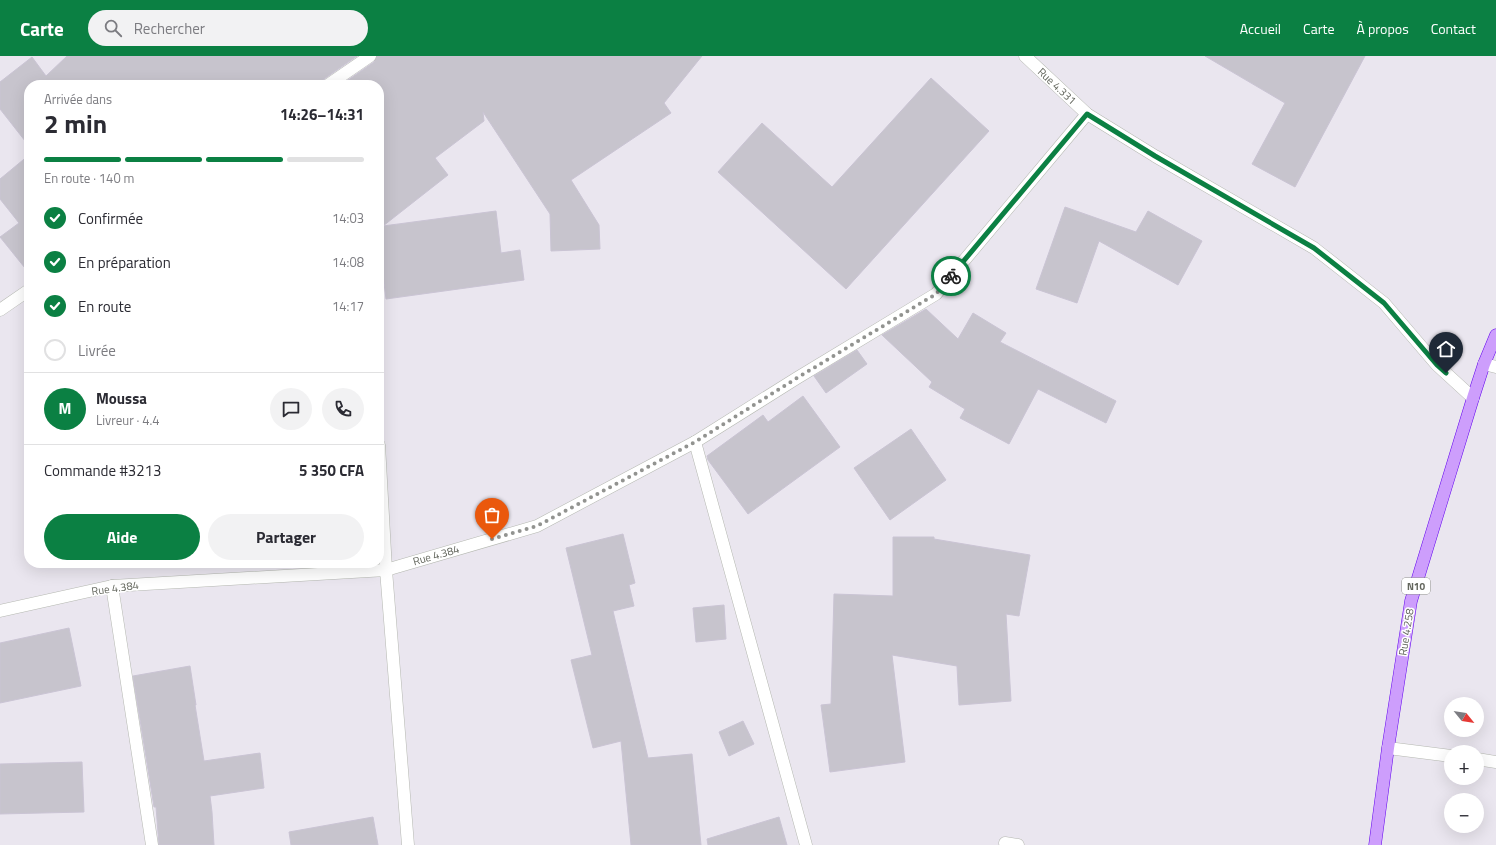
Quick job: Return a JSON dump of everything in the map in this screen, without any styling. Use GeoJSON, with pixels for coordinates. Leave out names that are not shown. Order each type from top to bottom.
{"type":"FeatureCollection","features":[{"type":"Feature","properties":{"kind":"highway","name":"Rue 4.258"},"geometry":{"type":"LineString","coordinates":[[1375,845],[1388,748],[1411,601],[1473,398],[1484,364],[1496,336]]}},
{"type":"Feature","properties":{"kind":"street"},"geometry":{"type":"LineString","coordinates":[[335,80],[370,56]]}},
{"type":"Feature","properties":{"kind":"street","name":"Rue 4.331"},"geometry":{"type":"LineString","coordinates":[[1025,56],[1087,114],[1155,156],[1314,248],[1384,303],[1437,365],[1473,398]]}},
{"type":"Feature","properties":{"kind":"street","name":"Rue 4.384"},"geometry":{"type":"LineString","coordinates":[[0,611],[112,586],[386,570],[537,526],[695,442],[936,294],[1087,114]]}},
{"type":"Feature","properties":{"kind":"street"},"geometry":{"type":"LineString","coordinates":[[0,310],[24,293]]}},
{"type":"Feature","properties":{"kind":"street"},"geometry":{"type":"LineString","coordinates":[[1484,364],[1496,367]]}},
{"type":"Feature","properties":{"kind":"street"},"geometry":{"type":"LineString","coordinates":[[695,442],[806,845]]}},
{"type":"Feature","properties":{"kind":"street"},"geometry":{"type":"LineString","coordinates":[[384,534],[408,845]]}},
{"type":"Feature","properties":{"kind":"street"},"geometry":{"type":"LineString","coordinates":[[112,586],[152,845]]}},
{"type":"Feature","properties":{"kind":"street"},"geometry":{"type":"LineString","coordinates":[[1388,748],[1444,755]]}},
{"type":"Feature","properties":{"kind":"street"},"geometry":{"type":"LineString","coordinates":[[1484,760],[1496,762]]}},
{"type":"Feature","properties":{"kind":"street"},"geometry":{"type":"LineString","coordinates":[[1005,843],[1018,845]]}},
{"type":"Feature","properties":{"kind":"building"},"geometry":{"type":"Polygon","coordinates":[[[67,56],[357,56],[324,80],[24,80],[24,140],[0,109],[0,82],[32,57],[46,76],[67,56]]]}},
{"type":"Feature","properties":{"kind":"building"},"geometry":{"type":"Polygon","coordinates":[[[377,56],[702,56],[664,103],[671,113],[571,180],[599,225],[600,249],[551,251],[550,214],[483,112],[484,121],[435,158],[448,175],[384,225],[384,80],[348,80],[374,62],[377,56]]]}},
{"type":"Feature","properties":{"kind":"building"},"geometry":{"type":"Polygon","coordinates":[[[1205,56],[1365,56],[1295,187],[1252,164],[1285,103],[1205,56]]]}},
{"type":"Feature","properties":{"kind":"building"},"geometry":{"type":"Polygon","coordinates":[[[931,78],[989,131],[846,289],[718,172],[762,123],[832,187],[931,78]]]}},
{"type":"Feature","properties":{"kind":"building"},"geometry":{"type":"Polygon","coordinates":[[[24,159],[24,267],[0,237],[19,223],[0,199],[0,179],[24,159]]]}},
{"type":"Feature","properties":{"kind":"building"},"geometry":{"type":"Polygon","coordinates":[[[1065,207],[1136,232],[1148,211],[1202,241],[1178,285],[1099,241],[1077,303],[1036,289],[1065,207]]]}},
{"type":"Feature","properties":{"kind":"building"},"geometry":{"type":"Polygon","coordinates":[[[496,211],[501,253],[520,250],[524,280],[386,299],[384,283],[384,226],[496,211]]]}},
{"type":"Feature","properties":{"kind":"building"},"geometry":{"type":"Polygon","coordinates":[[[926,309],[958,339],[973,313],[1006,333],[1000,342],[1116,401],[1106,423],[1038,389],[1009,444],[960,418],[965,409],[929,387],[932,382],[882,335],[926,309]]]}},
{"type":"Feature","properties":{"kind":"building"},"geometry":{"type":"Polygon","coordinates":[[[857,350],[867,364],[826,393],[814,376],[857,350]]]}},
{"type":"Feature","properties":{"kind":"building"},"geometry":{"type":"Polygon","coordinates":[[[803,396],[840,447],[748,514],[708,460],[707,456],[763,415],[768,422],[803,396]]]}},
{"type":"Feature","properties":{"kind":"building"},"geometry":{"type":"Polygon","coordinates":[[[911,429],[946,480],[890,520],[854,468],[911,429]]]}},
{"type":"Feature","properties":{"kind":"building"},"geometry":{"type":"Polygon","coordinates":[[[623,534],[635,583],[629,585],[634,606],[613,611],[648,758],[692,754],[701,845],[631,845],[621,741],[593,748],[571,660],[592,655],[566,548],[623,534]]]}},
{"type":"Feature","properties":{"kind":"building"},"geometry":{"type":"Polygon","coordinates":[[[893,537],[934,537],[934,539],[1030,555],[1019,616],[1006,614],[1011,701],[959,705],[957,666],[892,655],[905,762],[830,772],[821,705],[831,704],[834,594],[893,596],[893,537]]]}},
{"type":"Feature","properties":{"kind":"building"},"geometry":{"type":"Polygon","coordinates":[[[724,605],[726,639],[696,642],[693,608],[724,605]]]}},
{"type":"Feature","properties":{"kind":"building"},"geometry":{"type":"Polygon","coordinates":[[[69,628],[81,686],[0,703],[0,643],[69,628]]]}},
{"type":"Feature","properties":{"kind":"building"},"geometry":{"type":"Polygon","coordinates":[[[190,666],[204,761],[260,753],[264,788],[210,796],[214,845],[159,845],[156,807],[154,807],[133,676],[190,666]]]}},
{"type":"Feature","properties":{"kind":"building"},"geometry":{"type":"Polygon","coordinates":[[[743,721],[754,744],[729,756],[719,732],[743,721]]]}},
{"type":"Feature","properties":{"kind":"building"},"geometry":{"type":"Polygon","coordinates":[[[82,762],[84,812],[0,814],[0,764],[82,762]]]}},
{"type":"Feature","properties":{"kind":"building"},"geometry":{"type":"Polygon","coordinates":[[[373,817],[378,845],[291,845],[289,832],[373,817]]]}},
{"type":"Feature","properties":{"kind":"building"},"geometry":{"type":"Polygon","coordinates":[[[779,817],[787,845],[708,845],[707,839],[779,817]]]}},
{"type":"Feature","properties":{"kind":"way so far"},"geometry":{"type":"LineString","coordinates":[[492,539],[537,526],[695,442],[936,294],[951,276]]}},
{"type":"Feature","properties":{"kind":"route"},"geometry":{"type":"LineString","coordinates":[[951,276],[1087,114],[1155,156],[1234,200],[1314,248],[1384,303],[1437,365],[1446,373]]}}]}
